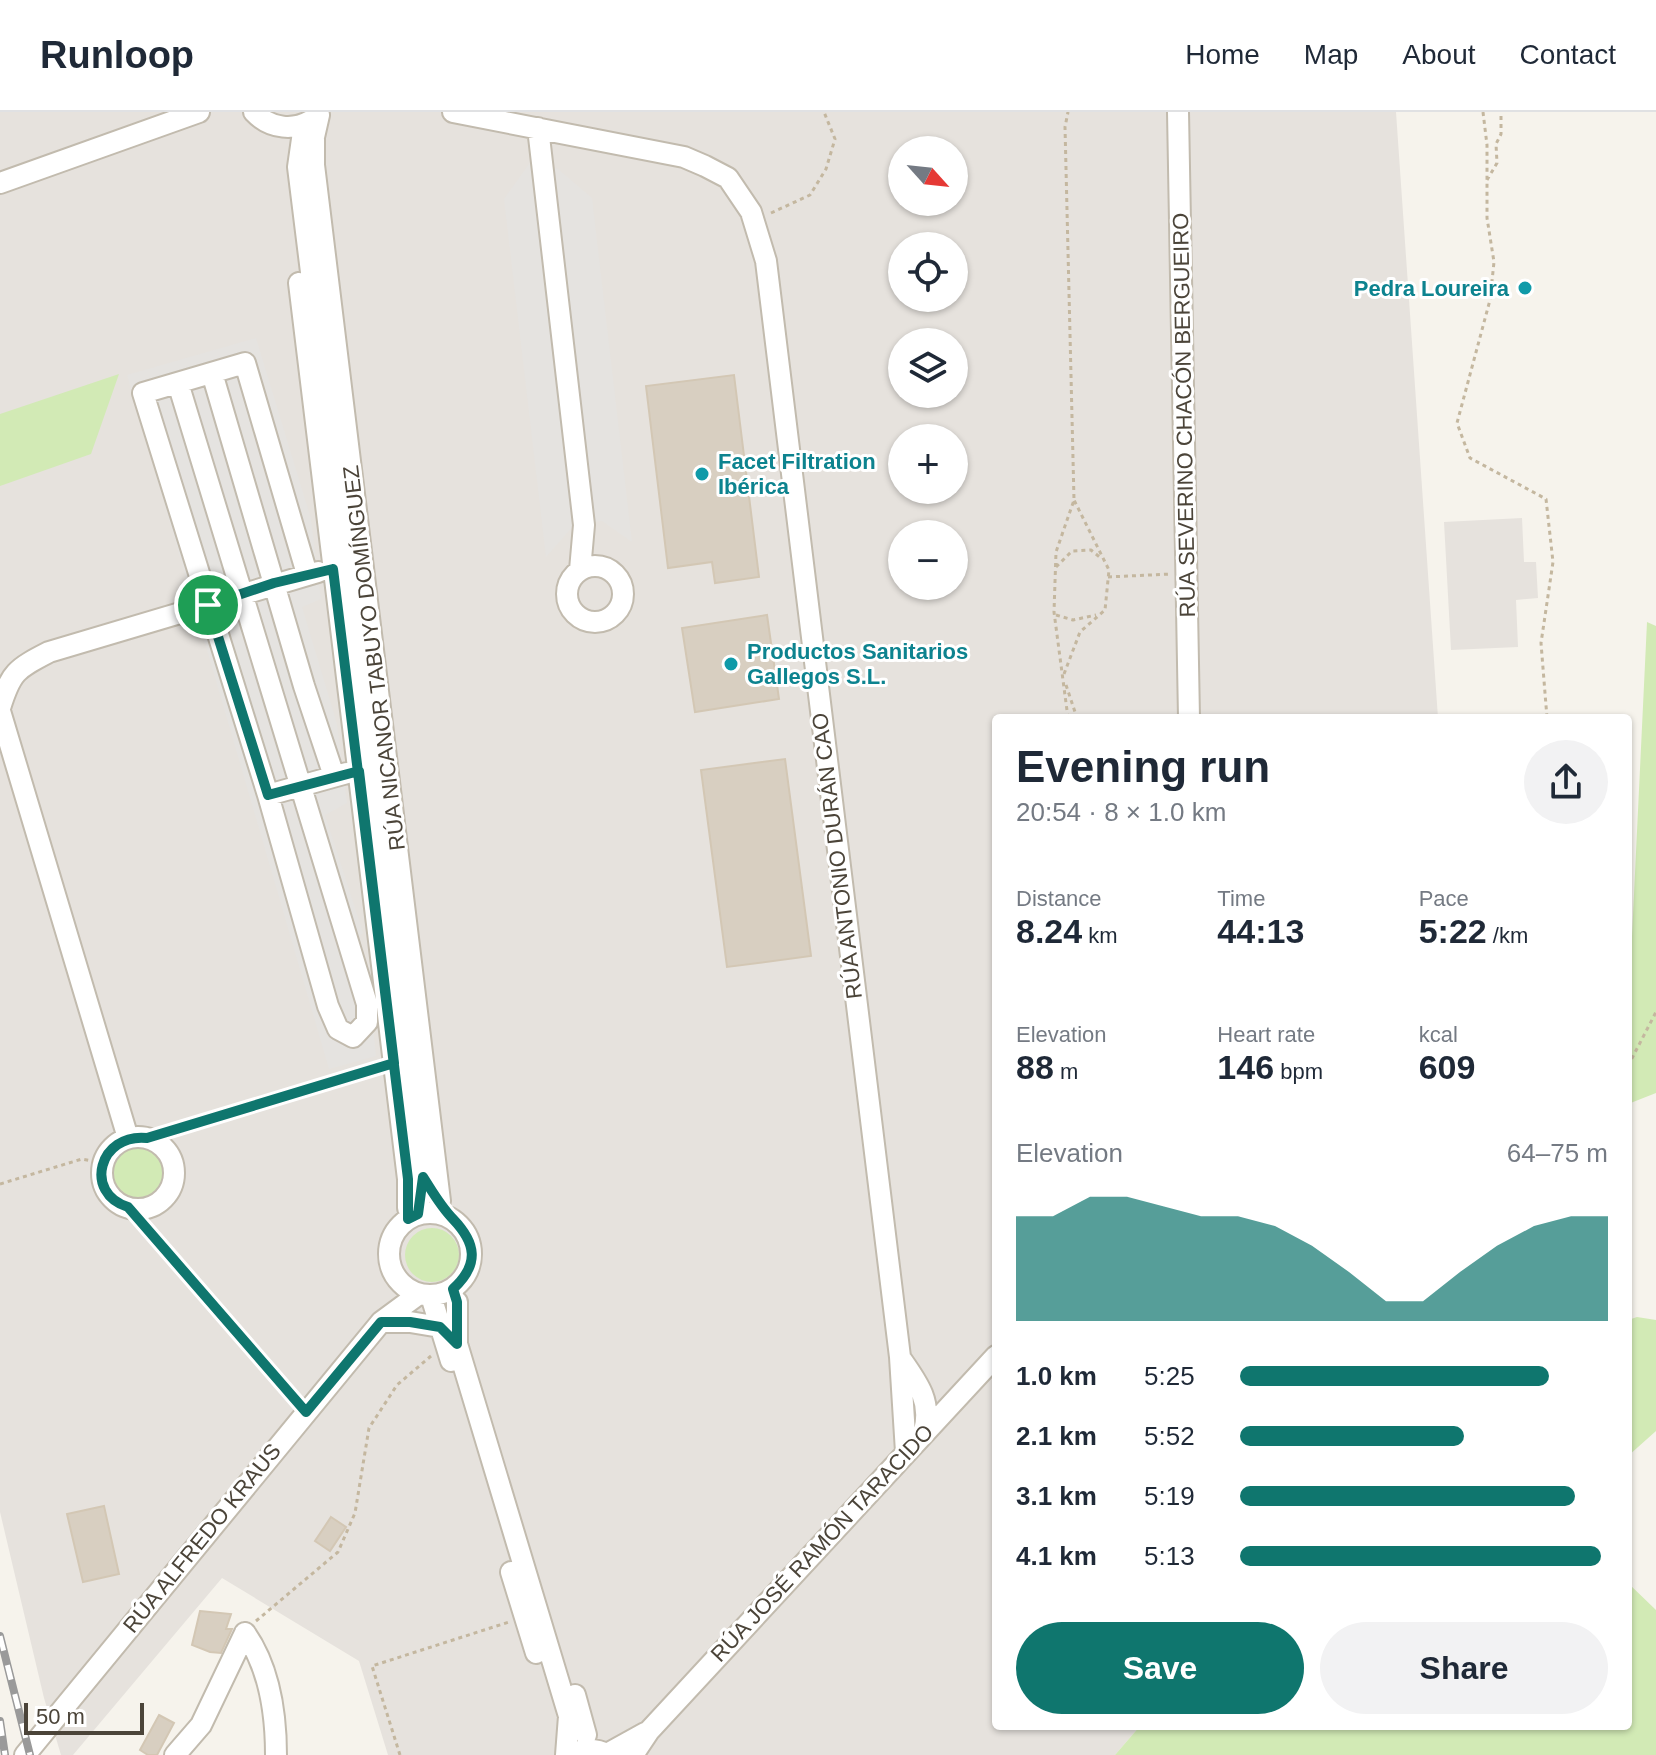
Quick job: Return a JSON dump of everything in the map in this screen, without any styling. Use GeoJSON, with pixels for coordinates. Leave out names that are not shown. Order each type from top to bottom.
{"type":"FeatureCollection","features":[{"type":"Feature","properties":{"kind":"street"},"geometry":{"type":"LineString","coordinates":[[0,183],[199,112]]}},
{"type":"Feature","properties":{"kind":"street"},"geometry":{"type":"LineString","coordinates":[[240,112],[270,126],[288,128],[315,117]]}},
{"type":"Feature","properties":{"kind":"street","name":"RÚA ANTONIO DURÁN CAO"},"geometry":{"type":"LineString","coordinates":[[453,112],[684,157],[728,178],[751,212],[766,261],[900,1357],[924,1431]]}},
{"type":"Feature","properties":{"kind":"street","name":"RÚA SEVERINO CHACÓN BERGUEIRO"},"geometry":{"type":"LineString","coordinates":[[1178,112],[1189,714]]}},
{"type":"Feature","properties":{"kind":"street","name":"RÚA NICANOR TABUYO DOMÍNGUEZ"},"geometry":{"type":"LineString","coordinates":[[315,117],[298,167],[423,1177],[413,1216]]}},
{"type":"Feature","properties":{"kind":"street","name":"RÚA NICANOR TABUYO DOMÍNGUEZ"},"geometry":{"type":"LineString","coordinates":[[315,117],[314,165],[440,1201]]}},
{"type":"Feature","properties":{"kind":"street","name":"RÚA NICANOR TABUYO DOMÍNGUEZ"},"geometry":{"type":"LineString","coordinates":[[270,126],[298,167]]}},
{"type":"Feature","properties":{"kind":"street","name":"RÚA NICANOR TABUYO DOMÍNGUEZ"},"geometry":{"type":"LineString","coordinates":[[270,126],[286,168],[413,1216]]}},
{"type":"Feature","properties":{"kind":"street"},"geometry":{"type":"LineString","coordinates":[[538,128],[584,525],[580,570]]}},
{"type":"Feature","properties":{"kind":"street"},"geometry":{"type":"LineString","coordinates":[[178,383],[367,1004],[367,1022],[353,1037],[338,1029],[328,1006],[268,795],[143,393],[245,363],[307,574]]}},
{"type":"Feature","properties":{"kind":"street"},"geometry":{"type":"LineString","coordinates":[[212,373],[334,776]]}},
{"type":"Feature","properties":{"kind":"street"},"geometry":{"type":"LineString","coordinates":[[584,525],[608,569],[621,581],[623,600],[615,614],[607,620],[594,622],[581,619],[568,600],[570,582],[580,570],[596,565],[608,569]]}},
{"type":"Feature","properties":{"kind":"street"},"geometry":{"type":"LineString","coordinates":[[137,1138],[0,710],[7,684],[20,667],[49,652],[274,583],[333,569]]}},
{"type":"Feature","properties":{"kind":"street"},"geometry":{"type":"LineString","coordinates":[[268,795],[359,771]]}},
{"type":"Feature","properties":{"kind":"street"},"geometry":{"type":"LineString","coordinates":[[137,1138],[156,1141],[171,1158],[174,1170],[173,1184],[162,1200],[140,1209],[115,1201],[107,1192],[101,1172],[108,1151],[137,1138]]}},
{"type":"Feature","properties":{"kind":"street","name":"RÚA NICANOR TABUYO DOMÍNGUEZ"},"geometry":{"type":"LineString","coordinates":[[423,1177],[453,1219]]}},
{"type":"Feature","properties":{"kind":"street"},"geometry":{"type":"LineString","coordinates":[[455,1296],[425,1295],[399,1282],[393,1272],[389,1248],[392,1237],[413,1216],[442,1214],[453,1219],[468,1236],[472,1260],[455,1296],[452,1346],[524,1618],[586,1750]]}},
{"type":"Feature","properties":{"kind":"street","name":"RÚA ALFREDO KRAUS"},"geometry":{"type":"LineString","coordinates":[[381,1322],[393,1272]]}},
{"type":"Feature","properties":{"kind":"street"},"geometry":{"type":"LineString","coordinates":[[425,1295],[452,1346],[569,1716],[586,1750]]}},
{"type":"Feature","properties":{"kind":"street","name":"RÚA ALFREDO KRAUS"},"geometry":{"type":"LineString","coordinates":[[25,1755],[381,1322],[425,1295]]}},
{"type":"Feature","properties":{"kind":"street"},"geometry":{"type":"LineString","coordinates":[[455,1296],[586,1750]]}},
{"type":"Feature","properties":{"kind":"street"},"geometry":{"type":"LineString","coordinates":[[381,1322],[410,1322],[440,1327]]}},
{"type":"Feature","properties":{"kind":"street","name":"RÚA JOSÉ RAMÓN TARACIDO"},"geometry":{"type":"LineString","coordinates":[[633,1755],[649,1731],[992,1360]]}},
{"type":"Feature","properties":{"kind":"street"},"geometry":{"type":"LineString","coordinates":[[911,1388],[963,1390]]}},
{"type":"Feature","properties":{"kind":"street","name":"RÚA ANTONIO DURÁN CAO"},"geometry":{"type":"LineString","coordinates":[[906,1452],[911,1388]]}},
{"type":"Feature","properties":{"kind":"street"},"geometry":{"type":"LineString","coordinates":[[175,1755],[201,1725],[245,1633],[256,1649],[276,1720],[276,1755]]}},
{"type":"Feature","properties":{"kind":"street","name":"RÚA JOSÉ RAMÓN TARACIDO"},"geometry":{"type":"LineString","coordinates":[[586,1750],[649,1731]]}},
{"type":"Feature","properties":{"kind":"path"},"geometry":{"type":"LineString","coordinates":[[753,221],[810,195],[826,169],[835,139],[824,112]]}},
{"type":"Feature","properties":{"kind":"path"},"geometry":{"type":"LineString","coordinates":[[1068,112],[1065,158],[1074,500],[1056,552],[1055,615],[1068,714]]}},
{"type":"Feature","properties":{"kind":"path"},"geometry":{"type":"LineString","coordinates":[[1483,112],[1487,145],[1487,218],[1494,262],[1490,300],[1457,423],[1470,458],[1546,499],[1553,562],[1541,643],[1547,714]]}},
{"type":"Feature","properties":{"kind":"path"},"geometry":{"type":"LineString","coordinates":[[1487,180],[1497,163],[1496,144],[1501,134],[1501,112]]}},
{"type":"Feature","properties":{"kind":"path"},"geometry":{"type":"LineString","coordinates":[[1074,500],[1105,561],[1108,577],[1105,610],[1080,632],[1063,677],[1076,714]]}},
{"type":"Feature","properties":{"kind":"path"},"geometry":{"type":"LineString","coordinates":[[1056,567],[1072,551],[1091,550],[1105,561]]}},
{"type":"Feature","properties":{"kind":"path"},"geometry":{"type":"LineString","coordinates":[[1108,577],[1187,573]]}},
{"type":"Feature","properties":{"kind":"path"},"geometry":{"type":"LineString","coordinates":[[1055,615],[1073,620],[1099,615]]}},
{"type":"Feature","properties":{"kind":"path"},"geometry":{"type":"LineString","coordinates":[[1632,1058],[1656,1012]]}},
{"type":"Feature","properties":{"kind":"path"},"geometry":{"type":"LineString","coordinates":[[137,1138],[394,1063]]}},
{"type":"Feature","properties":{"kind":"path"},"geometry":{"type":"LineString","coordinates":[[0,1184],[82,1159],[103,1163]]}},
{"type":"Feature","properties":{"kind":"path"},"geometry":{"type":"LineString","coordinates":[[128,1207],[306,1412]]}},
{"type":"Feature","properties":{"kind":"path"},"geometry":{"type":"LineString","coordinates":[[245,1633],[278,1601],[338,1552],[355,1513],[369,1428],[397,1385],[420,1364],[452,1346]]}},
{"type":"Feature","properties":{"kind":"path"},"geometry":{"type":"LineString","coordinates":[[400,1755],[372,1666],[524,1618]]}},
{"type":"Feature","properties":{"kind":"shaded area"},"geometry":{"type":"Polygon","coordinates":[[[0,112],[1396,112],[1438,714],[992,714],[992,1730],[1137,1730],[1115,1755],[388,1755],[359,1661],[222,1578],[73,1755],[61,1755],[44,1698],[0,1512],[0,112]]]}},
{"type":"Feature","properties":{"kind":"shaded area"},"geometry":{"type":"Polygon","coordinates":[[[529,164],[558,169],[592,198],[632,542],[602,521],[575,524],[546,557],[504,199],[529,164]]]}},
{"type":"Feature","properties":{"kind":"shaded area"},"geometry":{"type":"Polygon","coordinates":[[[256,338],[311,519],[321,599],[302,607],[337,724],[347,803],[325,815],[363,933],[353,941],[370,998],[376,1056],[329,1069],[127,375],[256,338]]]}},
{"type":"Feature","properties":{"kind":"shaded area"},"geometry":{"type":"Polygon","coordinates":[[[1522,518],[1524,562],[1536,562],[1538,598],[1516,600],[1518,647],[1451,650],[1444,522],[1522,518]]]}},
{"type":"Feature","properties":{"kind":"green space"},"geometry":{"type":"Polygon","coordinates":[[[119,374],[91,454],[0,486],[0,414],[119,374]]]}},
{"type":"Feature","properties":{"kind":"green space"},"geometry":{"type":"Polygon","coordinates":[[[1647,622],[1656,626],[1656,1093],[1632,1102],[1632,936],[1647,622]]]}},
{"type":"Feature","properties":{"kind":"green space"},"geometry":{"type":"Polygon","coordinates":[[[138,1145],[157,1153],[165,1172],[157,1191],[138,1199],[119,1191],[111,1172],[119,1153],[138,1145]]]}},
{"type":"Feature","properties":{"kind":"green space"},"geometry":{"type":"Polygon","coordinates":[[[432,1228],[451,1236],[459,1255],[451,1274],[432,1282],[413,1274],[405,1255],[413,1236],[432,1228]]]}},
{"type":"Feature","properties":{"kind":"green space"},"geometry":{"type":"Polygon","coordinates":[[[1632,1319],[1656,1320],[1656,1431],[1632,1452],[1632,1319]]]}},
{"type":"Feature","properties":{"kind":"green space"},"geometry":{"type":"Polygon","coordinates":[[[1632,1587],[1656,1610],[1656,1755],[1115,1755],[1137,1730],[1632,1730],[1632,1587]]]}},
{"type":"Feature","properties":{"kind":"building","name":"Facet Filtration Ibérica"},"geometry":{"type":"Polygon","coordinates":[[[734,375],[759,577],[715,583],[712,562],[668,568],[646,386],[734,375]]]}},
{"type":"Feature","properties":{"kind":"building","name":"Productos Sanitarios Gallegos S.L."},"geometry":{"type":"Polygon","coordinates":[[[767,615],[779,699],[695,712],[682,628],[767,615]]]}},
{"type":"Feature","properties":{"kind":"building"},"geometry":{"type":"Polygon","coordinates":[[[785,759],[811,956],[727,967],[701,770],[785,759]]]}},
{"type":"Feature","properties":{"kind":"building"},"geometry":{"type":"Polygon","coordinates":[[[104,1506],[119,1574],[83,1582],[67,1514],[104,1506]]]}},
{"type":"Feature","properties":{"kind":"building"},"geometry":{"type":"Polygon","coordinates":[[[331,1517],[346,1527],[330,1551],[315,1541],[331,1517]]]}},
{"type":"Feature","properties":{"kind":"building"},"geometry":{"type":"Polygon","coordinates":[[[200,1611],[231,1614],[226,1629],[232,1629],[221,1653],[192,1645],[200,1611]]]}},
{"type":"Feature","properties":{"kind":"building"},"geometry":{"type":"Polygon","coordinates":[[[159,1715],[174,1723],[157,1755],[148,1755],[140,1750],[159,1715]]]}},
{"type":"Feature","properties":{"kind":"railway"},"geometry":{"type":"LineString","coordinates":[[0,1636],[30,1755]]}},
{"type":"Feature","properties":{"kind":"railway"},"geometry":{"type":"LineString","coordinates":[[0,1721],[5,1755]]}},
{"type":"Feature","properties":{"kind":"place","name":"Pedra Loureira"},"geometry":{"type":"Point","coordinates":[1525,288]}},
{"type":"Feature","properties":{"kind":"place","name":"Facet Filtration Ibérica"},"geometry":{"type":"Point","coordinates":[702,474]}},
{"type":"Feature","properties":{"kind":"place","name":"Productos Sanitarios Gallegos S.L."},"geometry":{"type":"Point","coordinates":[731,664]}},
{"type":"Feature","properties":{"kind":"route"},"geometry":{"type":"LineString","coordinates":[[333,569],[354,723],[408,1179],[408,1219],[418,1214],[423,1177],[453,1219],[462,1226],[472,1248],[469,1271],[453,1289],[457,1302],[457,1344],[440,1327],[410,1322],[381,1322],[306,1412],[128,1207],[115,1201],[107,1192],[101,1172],[108,1151],[128,1138],[147,1138],[394,1063],[359,771],[268,795],[208,605],[274,583],[333,569]]}}]}
